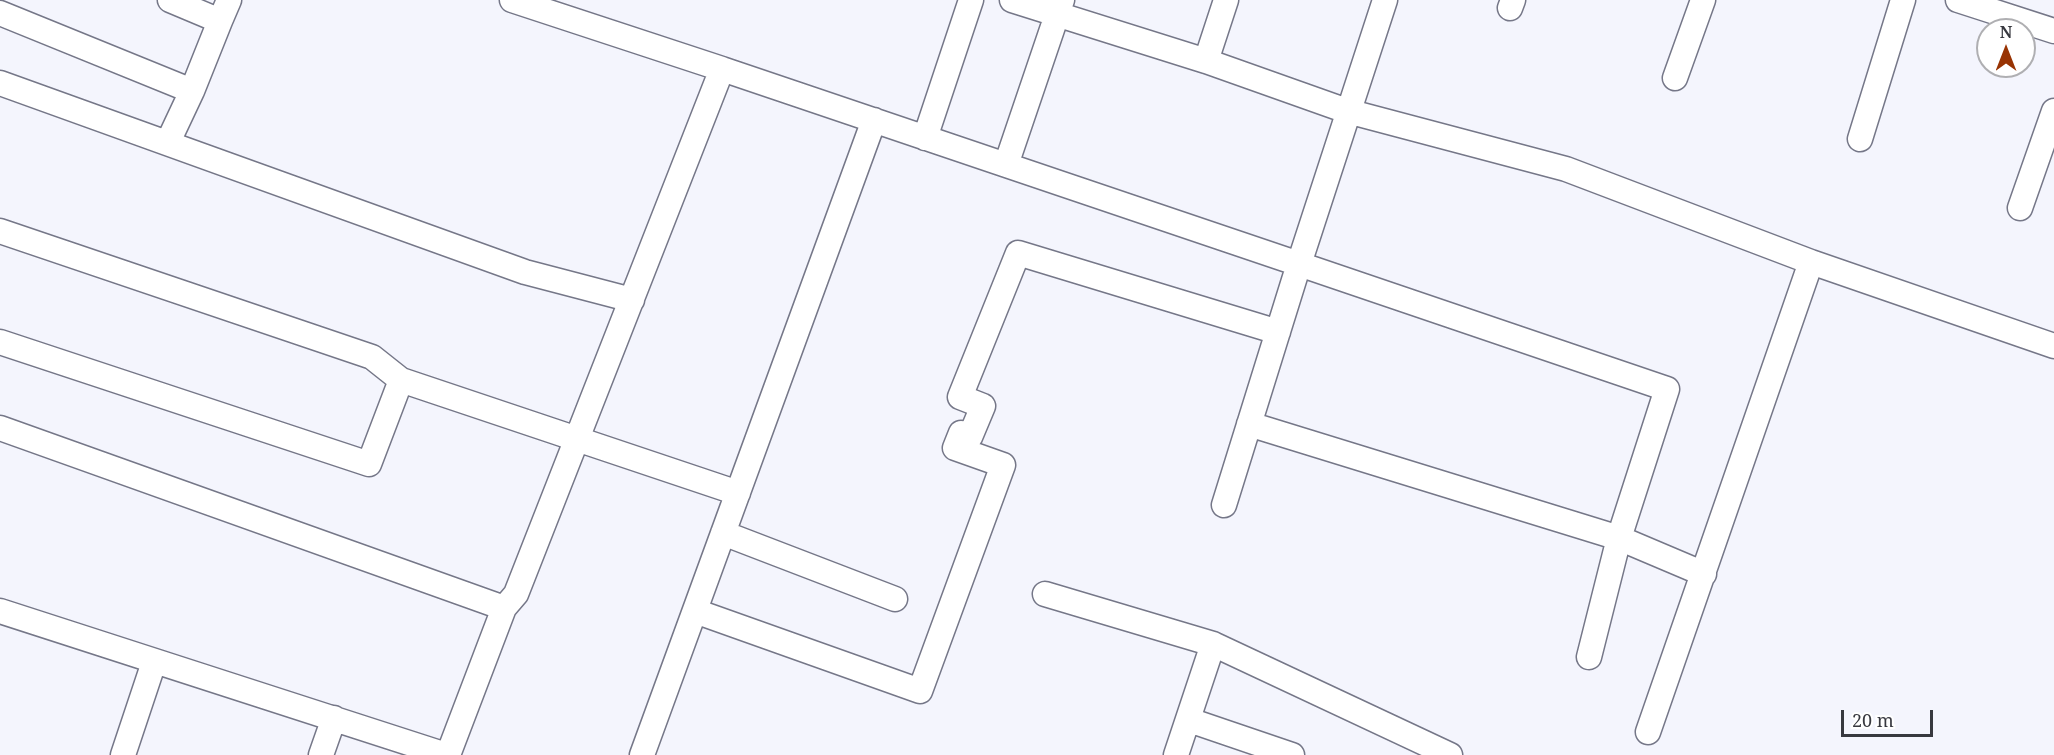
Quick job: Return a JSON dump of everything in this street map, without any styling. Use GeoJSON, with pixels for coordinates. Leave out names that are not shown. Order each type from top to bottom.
{"type":"FeatureCollection","features":[{"type":"Feature","properties":{"kind":"street"},"geometry":{"type":"LineString","coordinates":[[168,142],[192,91],[224,11],[170,0]]}},
{"type":"Feature","properties":{"kind":"street"},"geometry":{"type":"LineString","coordinates":[[512,0],[874,120],[1667,389],[1619,538],[1589,657]]}},
{"type":"Feature","properties":{"kind":"street"},"geometry":{"type":"LineString","coordinates":[[925,138],[971,0]]}},
{"type":"Feature","properties":{"kind":"street"},"geometry":{"type":"LineString","coordinates":[[1012,0],[1060,7],[1347,111],[1566,169],[1811,262],[2054,346]]}},
{"type":"Feature","properties":{"kind":"street"},"geometry":{"type":"LineString","coordinates":[[1206,61],[1226,0]]}},
{"type":"Feature","properties":{"kind":"street"},"geometry":{"type":"LineString","coordinates":[[1224,505],[1347,111],[1385,0]]}},
{"type":"Feature","properties":{"kind":"street"},"geometry":{"type":"LineString","coordinates":[[1675,78],[1703,0]]}},
{"type":"Feature","properties":{"kind":"street"},"geometry":{"type":"LineString","coordinates":[[1860,139],[1904,0]]}},
{"type":"Feature","properties":{"kind":"street"},"geometry":{"type":"LineString","coordinates":[[1958,0],[2003,7],[2054,31]]}},
{"type":"Feature","properties":{"kind":"street"},"geometry":{"type":"LineString","coordinates":[[1006,165],[1060,7]]}},
{"type":"Feature","properties":{"kind":"street"},"geometry":{"type":"LineString","coordinates":[[0,13],[192,91]]}},
{"type":"Feature","properties":{"kind":"street"},"geometry":{"type":"LineString","coordinates":[[0,611],[447,755],[504,608],[516,594],[722,69]]}},
{"type":"Feature","properties":{"kind":"street"},"geometry":{"type":"LineString","coordinates":[[0,82],[525,272],[632,300]]}},
{"type":"Feature","properties":{"kind":"street"},"geometry":{"type":"LineString","coordinates":[[2020,208],[2054,111]]}},
{"type":"Feature","properties":{"kind":"street"},"geometry":{"type":"LineString","coordinates":[[642,755],[874,120]]}},
{"type":"Feature","properties":{"kind":"street"},"geometry":{"type":"LineString","coordinates":[[0,231],[372,357],[400,380],[738,493]]}},
{"type":"Feature","properties":{"kind":"street"},"geometry":{"type":"LineString","coordinates":[[695,611],[920,691],[1003,465],[954,448],[961,433],[970,437],[983,405],[960,397],[1017,253],[1278,332]]}},
{"type":"Feature","properties":{"kind":"street"},"geometry":{"type":"LineString","coordinates":[[1648,732],[1811,262]]}},
{"type":"Feature","properties":{"kind":"street"},"geometry":{"type":"LineString","coordinates":[[0,342],[369,464],[400,380]]}},
{"type":"Feature","properties":{"kind":"street"},"geometry":{"type":"LineString","coordinates":[[1249,424],[1619,538],[1704,574]]}},
{"type":"Feature","properties":{"kind":"street"},"geometry":{"type":"LineString","coordinates":[[0,428],[504,608]]}},
{"type":"Feature","properties":{"kind":"street"},"geometry":{"type":"LineString","coordinates":[[723,533],[895,599]]}},
{"type":"Feature","properties":{"kind":"street"},"geometry":{"type":"LineString","coordinates":[[1045,594],[1213,644],[1450,755]]}},
{"type":"Feature","properties":{"kind":"street"},"geometry":{"type":"LineString","coordinates":[[1176,755],[1213,644]]}},
{"type":"Feature","properties":{"kind":"street"},"geometry":{"type":"LineString","coordinates":[[123,755],[154,662]]}},
{"type":"Feature","properties":{"kind":"street"},"geometry":{"type":"LineString","coordinates":[[321,755],[334,718]]}},
{"type":"Feature","properties":{"kind":"street"},"geometry":{"type":"LineString","coordinates":[[1189,720],[1292,755]]}}]}
